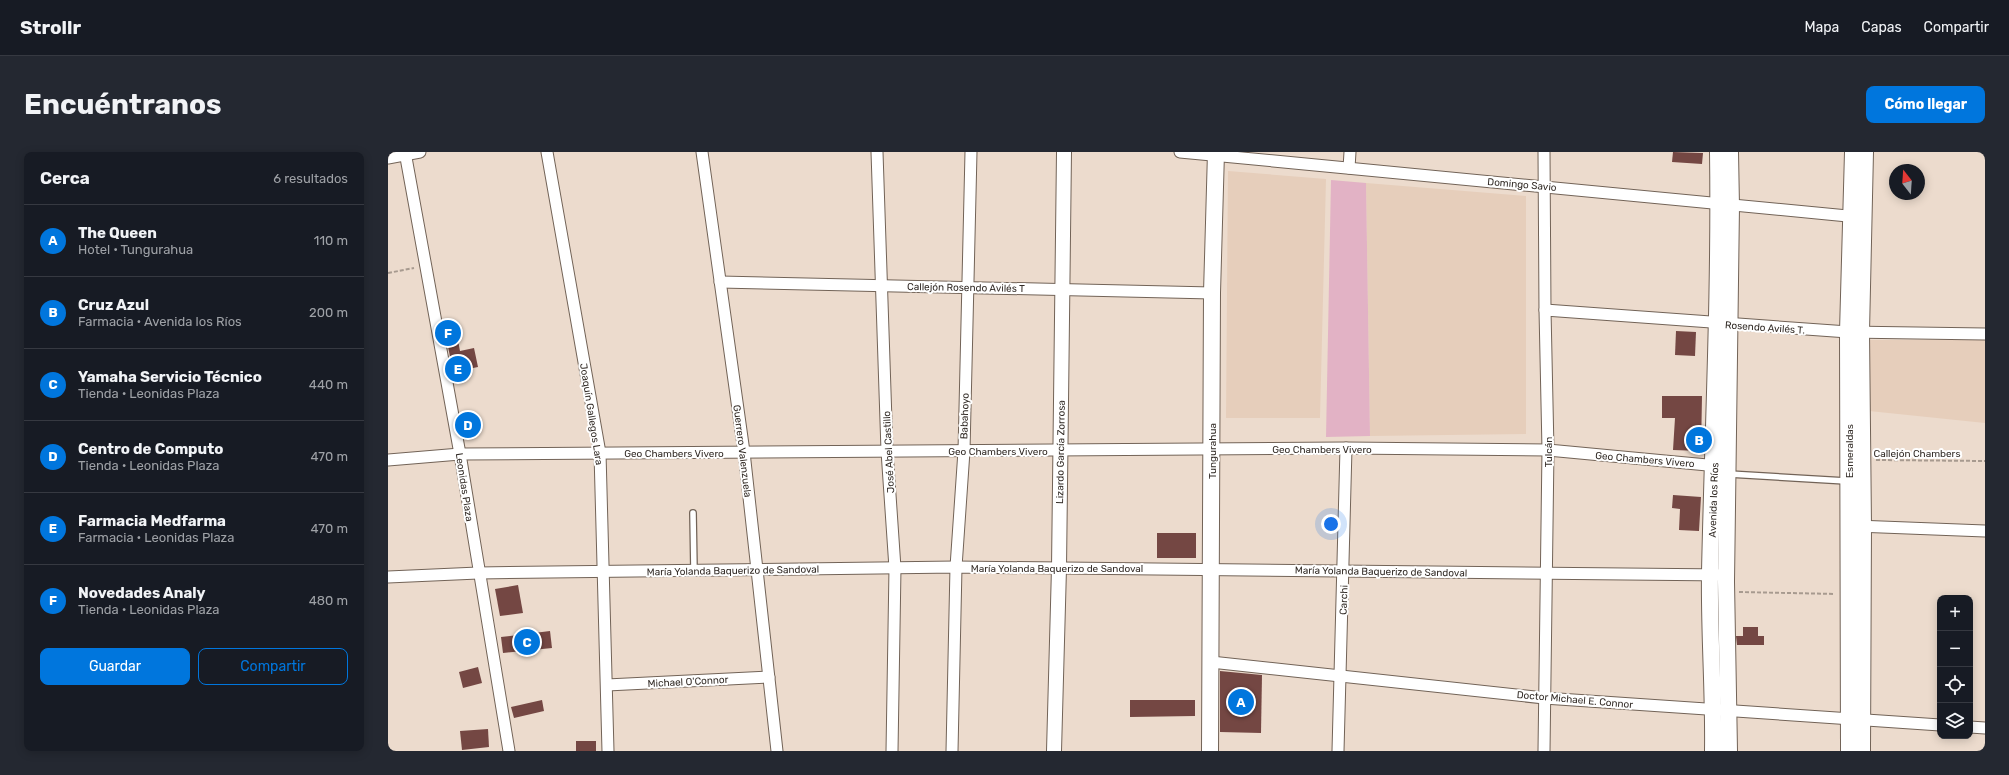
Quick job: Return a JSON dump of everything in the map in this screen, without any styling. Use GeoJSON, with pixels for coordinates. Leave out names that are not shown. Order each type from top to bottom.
{"type":"FeatureCollection","features":[{"type":"Feature","properties":{"kind":"main road","name":"Avenida los Ríos"},"geometry":{"type":"LineString","coordinates":[[1718,152],[1725,205]]}},
{"type":"Feature","properties":{"kind":"main road","name":"Avenida los Ríos"},"geometry":{"type":"LineString","coordinates":[[1728,751],[1721,710],[1721,470],[1722,324],[1725,205],[1730,152]]}},
{"type":"Feature","properties":{"kind":"main road","name":"Esmeraldas"},"geometry":{"type":"LineString","coordinates":[[1849,751],[1856,720],[1856,481],[1854,332],[1857,217],[1853,152]]}},
{"type":"Feature","properties":{"kind":"main road","name":"Esmeraldas"},"geometry":{"type":"LineString","coordinates":[[1857,217],[1865,152]]}},
{"type":"Feature","properties":{"kind":"main road","name":"Tungurahua"},"geometry":{"type":"LineString","coordinates":[[1210,751],[1212,293],[1216,154]]}},
{"type":"Feature","properties":{"kind":"main road","name":"Esmeraldas"},"geometry":{"type":"LineString","coordinates":[[1854,332],[1862,460],[1856,481]]}},
{"type":"Feature","properties":{"kind":"main road","name":"Esmeraldas"},"geometry":{"type":"LineString","coordinates":[[1856,526],[1849,594],[1856,720],[1862,751]]}},
{"type":"Feature","properties":{"kind":"main road","name":"Avenida los Ríos"},"geometry":{"type":"LineString","coordinates":[[1713,751],[1721,710],[1721,580]]}},
{"type":"Feature","properties":{"kind":"street"},"geometry":{"type":"LineString","coordinates":[[388,158],[405,153],[420,152]]}},
{"type":"Feature","properties":{"kind":"street","name":"Joaquín Gallegos Lara"},"geometry":{"type":"LineString","coordinates":[[547,152],[600,453],[608,751]]}},
{"type":"Feature","properties":{"kind":"street","name":"Guerrero Valenzuela"},"geometry":{"type":"LineString","coordinates":[[702,152],[744,452],[776,751]]}},
{"type":"Feature","properties":{"kind":"street","name":"José Abel Castillo"},"geometry":{"type":"LineString","coordinates":[[877,152],[887,451],[895,568],[892,751]]}},
{"type":"Feature","properties":{"kind":"street","name":"Babahoyo"},"geometry":{"type":"LineString","coordinates":[[952,751],[956,567],[964,451],[971,152]]}},
{"type":"Feature","properties":{"kind":"street","name":"Lizardo García Zorrosa"},"geometry":{"type":"LineString","coordinates":[[1054,751],[1064,152]]}},
{"type":"Feature","properties":{"kind":"street","name":"Domingo Savio"},"geometry":{"type":"LineString","coordinates":[[1180,152],[1216,154],[1857,217]]}},
{"type":"Feature","properties":{"kind":"street"},"geometry":{"type":"LineString","coordinates":[[1349,168],[1350,152]]}},
{"type":"Feature","properties":{"kind":"street","name":"Tulcán"},"geometry":{"type":"LineString","coordinates":[[1544,152],[1548,450],[1544,751]]}},
{"type":"Feature","properties":{"kind":"street","name":"Leonidas Plaza"},"geometry":{"type":"LineString","coordinates":[[405,153],[460,454],[478,573],[509,751]]}},
{"type":"Feature","properties":{"kind":"street","name":"Callejón Rosendo Avilés T"},"geometry":{"type":"LineString","coordinates":[[720,282],[1212,293]]}},
{"type":"Feature","properties":{"kind":"street","name":"Rosendo Avilés T."},"geometry":{"type":"LineString","coordinates":[[1545,310],[1722,324],[1854,332],[1985,334]]}},
{"type":"Feature","properties":{"kind":"street","name":"Geo Chambers Vivero"},"geometry":{"type":"LineString","coordinates":[[388,460],[460,454],[1346,448],[1548,450],[1721,470]]}},
{"type":"Feature","properties":{"kind":"street","name":"Carchi"},"geometry":{"type":"LineString","coordinates":[[1338,751],[1344,571],[1346,448]]}},
{"type":"Feature","properties":{"kind":"street"},"geometry":{"type":"LineString","coordinates":[[1856,526],[1985,531]]}},
{"type":"Feature","properties":{"kind":"street","name":"María Yolanda Baquerizo de Sandoval"},"geometry":{"type":"LineString","coordinates":[[388,577],[478,573],[956,567],[1547,573],[1721,580]]}},
{"type":"Feature","properties":{"kind":"street","name":"Doctor Michael E. Connor"},"geometry":{"type":"LineString","coordinates":[[1211,662],[1544,698],[1937,725]]}},
{"type":"Feature","properties":{"kind":"street","name":"Michael O'Connor"},"geometry":{"type":"LineString","coordinates":[[607,685],[769,677]]}},
{"type":"Feature","properties":{"kind":"street"},"geometry":{"type":"LineString","coordinates":[[1973,727],[1985,728]]}},
{"type":"Feature","properties":{"kind":"lane"},"geometry":{"type":"LineString","coordinates":[[1721,470],[1856,481]]}},
{"type":"Feature","properties":{"kind":"lane"},"geometry":{"type":"LineString","coordinates":[[693,513],[694,571]]}},
{"type":"Feature","properties":{"kind":"path"},"geometry":{"type":"LineString","coordinates":[[388,273],[426,266]]}},
{"type":"Feature","properties":{"kind":"path","name":"Callejón Chambers"},"geometry":{"type":"LineString","coordinates":[[1862,460],[1985,461]]}},
{"type":"Feature","properties":{"kind":"path"},"geometry":{"type":"LineString","coordinates":[[1721,580],[1849,594]]}},
{"type":"Feature","properties":{"kind":"shaded area"},"geometry":{"type":"Polygon","coordinates":[[[1228,171],[1326,179],[1320,418],[1226,418],[1228,171]]]}},
{"type":"Feature","properties":{"kind":"shaded area"},"geometry":{"type":"Polygon","coordinates":[[[1331,180],[1366,183],[1370,436],[1326,437],[1331,180]]]}},
{"type":"Feature","properties":{"kind":"shaded area"},"geometry":{"type":"Polygon","coordinates":[[[1366,183],[1526,196],[1526,434],[1370,436],[1366,183]]]}},
{"type":"Feature","properties":{"kind":"shaded area"},"geometry":{"type":"Polygon","coordinates":[[[1869,340],[1985,340],[1985,423],[1869,411],[1869,340]]]}},
{"type":"Feature","properties":{"kind":"building"},"geometry":{"type":"Polygon","coordinates":[[[1673,152],[1703,153],[1702,164],[1672,162],[1673,152]]]}},
{"type":"Feature","properties":{"kind":"building"},"geometry":{"type":"Polygon","coordinates":[[[455,324],[460,351],[474,348],[478,367],[453,372],[444,326],[455,324]]]}},
{"type":"Feature","properties":{"kind":"building"},"geometry":{"type":"Polygon","coordinates":[[[1676,331],[1696,332],[1695,356],[1675,355],[1676,331]]]}},
{"type":"Feature","properties":{"kind":"building"},"geometry":{"type":"Polygon","coordinates":[[[1662,396],[1702,396],[1701,451],[1673,450],[1675,418],[1662,418],[1662,396]]]}},
{"type":"Feature","properties":{"kind":"building"},"geometry":{"type":"Polygon","coordinates":[[[1673,495],[1701,497],[1699,531],[1679,530],[1680,509],[1672,508],[1673,495]]]}},
{"type":"Feature","properties":{"kind":"building"},"geometry":{"type":"Polygon","coordinates":[[[1157,533],[1196,533],[1196,558],[1157,558],[1157,533]]]}},
{"type":"Feature","properties":{"kind":"building"},"geometry":{"type":"Polygon","coordinates":[[[518,585],[523,613],[500,616],[495,589],[518,585]]]}},
{"type":"Feature","properties":{"kind":"building"},"geometry":{"type":"Polygon","coordinates":[[[1743,627],[1758,627],[1758,636],[1764,636],[1764,645],[1737,645],[1736,636],[1743,636],[1743,627]]]}},
{"type":"Feature","properties":{"kind":"building"},"geometry":{"type":"Polygon","coordinates":[[[550,631],[552,648],[503,653],[501,637],[550,631]]]}},
{"type":"Feature","properties":{"kind":"building"},"geometry":{"type":"Polygon","coordinates":[[[478,667],[482,683],[463,688],[459,672],[478,667]]]}},
{"type":"Feature","properties":{"kind":"building"},"geometry":{"type":"Polygon","coordinates":[[[1220,671],[1262,675],[1261,733],[1220,732],[1220,671]]]}},
{"type":"Feature","properties":{"kind":"building"},"geometry":{"type":"Polygon","coordinates":[[[542,700],[544,711],[514,718],[511,707],[542,700]]]}},
{"type":"Feature","properties":{"kind":"building"},"geometry":{"type":"Polygon","coordinates":[[[1130,700],[1195,700],[1195,716],[1130,717],[1130,700]]]}},
{"type":"Feature","properties":{"kind":"building"},"geometry":{"type":"Polygon","coordinates":[[[488,729],[489,747],[462,750],[460,731],[488,729]]]}},
{"type":"Feature","properties":{"kind":"building"},"geometry":{"type":"Polygon","coordinates":[[[576,741],[596,741],[596,751],[576,751],[576,741]]]}},
{"type":"Feature","properties":{"kind":"place","name":"Novedades Analy"},"geometry":{"type":"Point","coordinates":[448,333]}},
{"type":"Feature","properties":{"kind":"place","name":"Farmacia Medfarma"},"geometry":{"type":"Point","coordinates":[458,369]}},
{"type":"Feature","properties":{"kind":"place","name":"Centro de Computo"},"geometry":{"type":"Point","coordinates":[468,425]}},
{"type":"Feature","properties":{"kind":"place","name":"Cruz Azul"},"geometry":{"type":"Point","coordinates":[1699,440]}},
{"type":"Feature","properties":{"kind":"place","name":"Yamaha Servicio Técnico"},"geometry":{"type":"Point","coordinates":[527,642]}},
{"type":"Feature","properties":{"kind":"place","name":"The Queen"},"geometry":{"type":"Point","coordinates":[1241,702]}}]}
